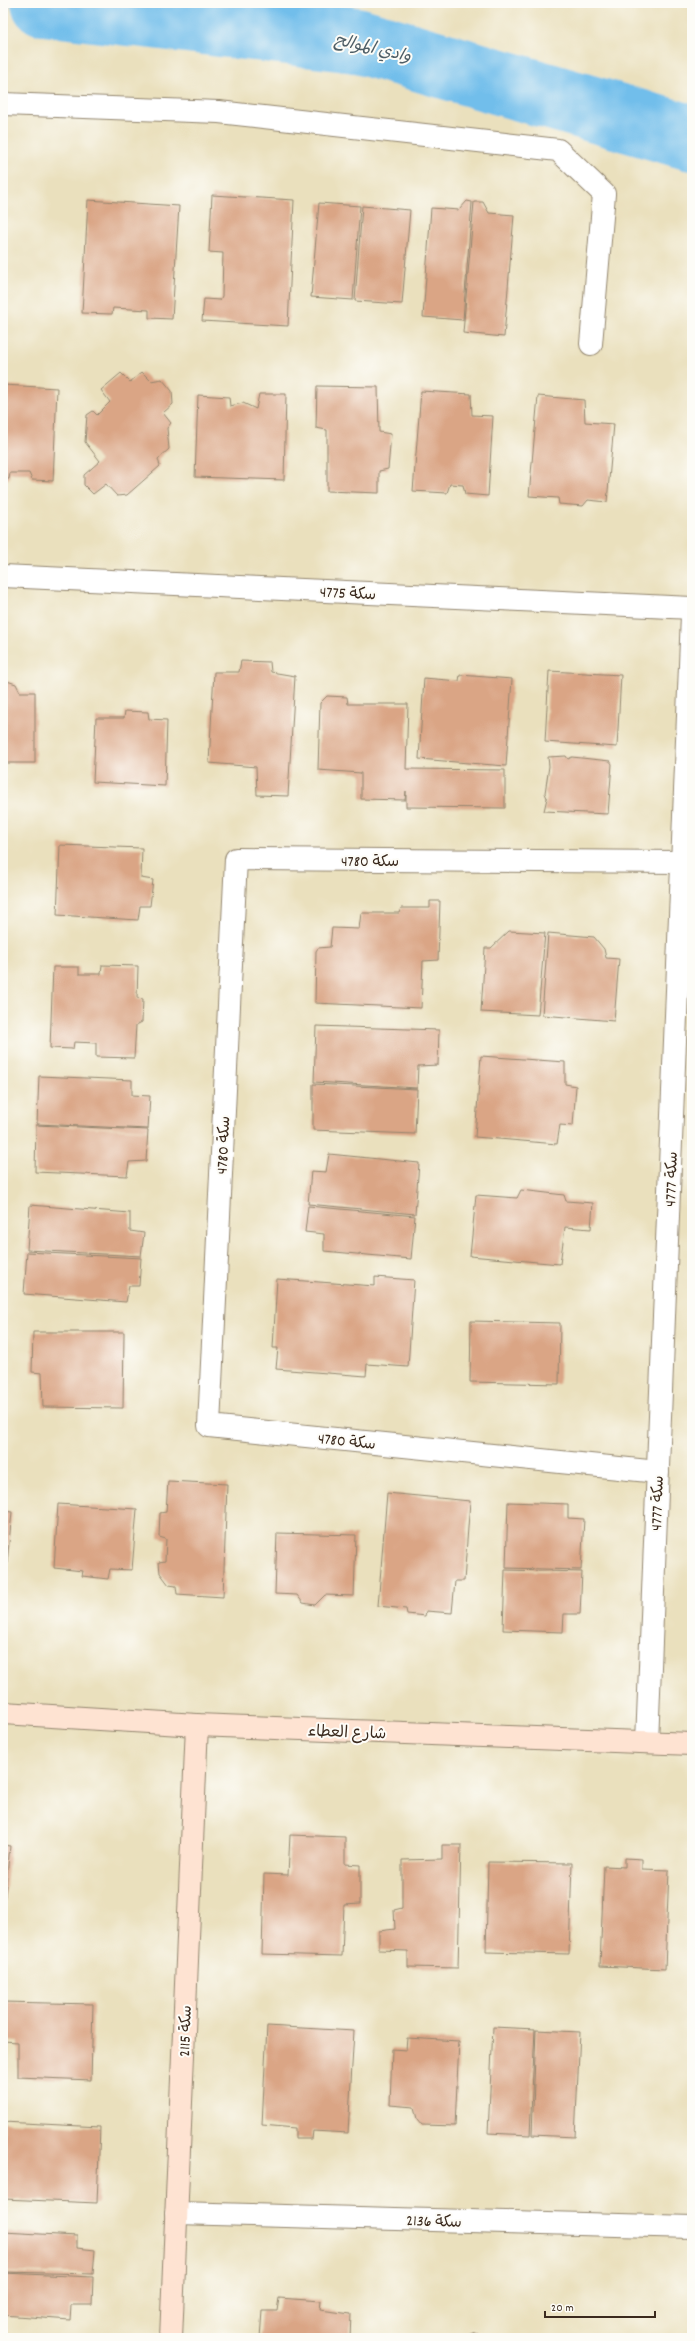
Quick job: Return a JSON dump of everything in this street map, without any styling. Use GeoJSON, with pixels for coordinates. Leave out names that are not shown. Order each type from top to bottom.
{"type":"FeatureCollection","features":[{"type":"Feature","properties":{"kind":"street"},"geometry":{"type":"LineString","coordinates":[[3,104],[219,112],[558,150],[604,194],[590,344]]}},
{"type":"Feature","properties":{"kind":"street","name":"سكة 4775"},"geometry":{"type":"LineString","coordinates":[[3,576],[692,608]]}},
{"type":"Feature","properties":{"kind":"street","name":"سكة 4777"},"geometry":{"type":"LineString","coordinates":[[647,1742],[658,1472],[683,1086],[682,862],[692,615]]}},
{"type":"Feature","properties":{"kind":"street","name":"سكة 4780"},"geometry":{"type":"LineString","coordinates":[[658,1472],[209,1426],[236,859],[682,862]]}},
{"type":"Feature","properties":{"kind":"street","name":"شارع العطاء"},"geometry":{"type":"LineString","coordinates":[[3,1714],[197,1725],[692,1744]]}},
{"type":"Feature","properties":{"kind":"street","name":"سكة 2115"},"geometry":{"type":"LineString","coordinates":[[171,2338],[197,1725]]}},
{"type":"Feature","properties":{"kind":"street","name":"سكة 2136"},"geometry":{"type":"LineString","coordinates":[[176,2213],[692,2227]]}},
{"type":"Feature","properties":{"kind":"building"},"geometry":{"type":"Polygon","coordinates":[[[212,195],[294,200],[288,326],[202,321],[204,299],[220,300],[222,296],[223,253],[209,252],[212,195]]]}},
{"type":"Feature","properties":{"kind":"building"},"geometry":{"type":"Polygon","coordinates":[[[88,200],[179,206],[172,319],[149,318],[149,310],[113,308],[112,314],[82,313],[88,200]]]}},
{"type":"Feature","properties":{"kind":"building"},"geometry":{"type":"Polygon","coordinates":[[[467,201],[472,202],[463,320],[423,317],[431,208],[459,210],[467,201]]]}},
{"type":"Feature","properties":{"kind":"building"},"geometry":{"type":"Polygon","coordinates":[[[474,202],[483,202],[489,213],[514,215],[504,337],[463,333],[474,202]]]}},
{"type":"Feature","properties":{"kind":"building"},"geometry":{"type":"Polygon","coordinates":[[[319,203],[360,206],[353,300],[311,297],[319,203]]]}},
{"type":"Feature","properties":{"kind":"building"},"geometry":{"type":"Polygon","coordinates":[[[362,206],[410,210],[402,304],[355,301],[362,206]]]}},
{"type":"Feature","properties":{"kind":"building"},"geometry":{"type":"Polygon","coordinates":[[[142,372],[151,381],[162,379],[172,391],[173,404],[163,413],[171,423],[167,428],[169,449],[158,459],[160,466],[127,495],[117,496],[106,484],[93,494],[84,485],[84,475],[100,461],[85,442],[87,415],[93,411],[97,415],[110,402],[101,390],[121,373],[130,382],[142,372]]]}},
{"type":"Feature","properties":{"kind":"building"},"geometry":{"type":"Polygon","coordinates":[[[3,385],[57,388],[53,481],[32,480],[29,473],[10,473],[9,479],[3,479],[3,385]]]}},
{"type":"Feature","properties":{"kind":"building"},"geometry":{"type":"Polygon","coordinates":[[[317,386],[378,387],[379,432],[391,434],[388,469],[379,471],[379,493],[327,491],[327,430],[316,428],[317,386]]]}},
{"type":"Feature","properties":{"kind":"building"},"geometry":{"type":"Polygon","coordinates":[[[421,391],[471,394],[472,415],[493,416],[488,496],[465,494],[463,485],[450,484],[447,493],[413,491],[421,391]]]}},
{"type":"Feature","properties":{"kind":"building"},"geometry":{"type":"Polygon","coordinates":[[[259,394],[286,394],[284,480],[195,477],[198,395],[229,397],[230,406],[243,403],[256,409],[259,394]]]}},
{"type":"Feature","properties":{"kind":"building"},"geometry":{"type":"Polygon","coordinates":[[[538,396],[584,400],[585,422],[614,424],[607,502],[588,500],[583,506],[559,504],[558,498],[529,496],[538,396]]]}},
{"type":"Feature","properties":{"kind":"building"},"geometry":{"type":"Polygon","coordinates":[[[241,661],[270,662],[271,672],[295,676],[288,796],[257,795],[256,767],[209,763],[214,672],[239,672],[241,661]]]}},
{"type":"Feature","properties":{"kind":"building"},"geometry":{"type":"Polygon","coordinates":[[[549,671],[621,675],[617,747],[545,742],[549,671]]]}},
{"type":"Feature","properties":{"kind":"building"},"geometry":{"type":"Polygon","coordinates":[[[460,675],[512,679],[506,766],[419,759],[424,678],[459,681],[460,675]]]}},
{"type":"Feature","properties":{"kind":"building"},"geometry":{"type":"Polygon","coordinates":[[[7,681],[16,684],[20,692],[35,692],[35,763],[3,763],[3,684],[7,681]]]}},
{"type":"Feature","properties":{"kind":"building"},"geometry":{"type":"Polygon","coordinates":[[[327,696],[347,697],[348,704],[408,704],[406,769],[505,770],[505,808],[406,807],[406,791],[405,800],[361,799],[361,773],[318,770],[320,703],[327,696]]]}},
{"type":"Feature","properties":{"kind":"building"},"geometry":{"type":"Polygon","coordinates":[[[125,711],[148,712],[149,719],[167,720],[165,786],[93,782],[96,718],[124,718],[125,711]]]}},
{"type":"Feature","properties":{"kind":"building"},"geometry":{"type":"Polygon","coordinates":[[[566,756],[568,759],[572,757],[610,761],[612,764],[608,814],[544,811],[547,798],[545,793],[549,766],[548,757],[566,756]]]}},
{"type":"Feature","properties":{"kind":"building"},"geometry":{"type":"Polygon","coordinates":[[[60,845],[142,848],[141,878],[153,880],[150,906],[140,906],[138,920],[57,915],[60,845]]]}},
{"type":"Feature","properties":{"kind":"building"},"geometry":{"type":"Polygon","coordinates":[[[430,901],[440,901],[438,960],[423,961],[421,1008],[315,1003],[316,951],[318,948],[330,947],[332,928],[359,929],[361,913],[399,913],[401,908],[430,908],[430,901]]]}},
{"type":"Feature","properties":{"kind":"building"},"geometry":{"type":"Polygon","coordinates":[[[509,931],[545,933],[538,1015],[481,1012],[485,948],[491,948],[509,931]]]}},
{"type":"Feature","properties":{"kind":"building"},"geometry":{"type":"Polygon","coordinates":[[[548,933],[594,937],[604,949],[606,958],[619,959],[614,1021],[542,1015],[548,933]]]}},
{"type":"Feature","properties":{"kind":"building"},"geometry":{"type":"Polygon","coordinates":[[[102,965],[138,966],[137,998],[143,999],[142,1022],[136,1025],[134,1058],[96,1057],[96,1043],[74,1042],[73,1049],[50,1048],[53,967],[79,967],[79,974],[101,974],[102,965]]]}},
{"type":"Feature","properties":{"kind":"building"},"geometry":{"type":"Polygon","coordinates":[[[316,1026],[439,1030],[438,1065],[418,1066],[417,1088],[314,1082],[316,1026]]]}},
{"type":"Feature","properties":{"kind":"building"},"geometry":{"type":"Polygon","coordinates":[[[481,1056],[565,1062],[565,1084],[576,1086],[573,1126],[560,1125],[557,1144],[475,1137],[481,1056]]]}},
{"type":"Feature","properties":{"kind":"building"},"geometry":{"type":"Polygon","coordinates":[[[39,1076],[132,1080],[132,1095],[150,1096],[148,1129],[37,1124],[39,1076]]]}},
{"type":"Feature","properties":{"kind":"building"},"geometry":{"type":"Polygon","coordinates":[[[313,1084],[417,1089],[415,1134],[313,1130],[313,1084]]]}},
{"type":"Feature","properties":{"kind":"building"},"geometry":{"type":"Polygon","coordinates":[[[36,1125],[148,1130],[146,1161],[129,1162],[127,1176],[35,1172],[36,1125]]]}},
{"type":"Feature","properties":{"kind":"building"},"geometry":{"type":"Polygon","coordinates":[[[329,1154],[419,1163],[415,1214],[308,1204],[311,1171],[326,1172],[329,1154]]]}},
{"type":"Feature","properties":{"kind":"building"},"geometry":{"type":"Polygon","coordinates":[[[521,1190],[564,1195],[566,1201],[593,1203],[591,1229],[565,1227],[560,1264],[470,1256],[476,1195],[517,1198],[521,1190]]]}},
{"type":"Feature","properties":{"kind":"building"},"geometry":{"type":"Polygon","coordinates":[[[30,1205],[130,1213],[130,1231],[144,1233],[141,1256],[27,1250],[30,1205]]]}},
{"type":"Feature","properties":{"kind":"building"},"geometry":{"type":"Polygon","coordinates":[[[308,1206],[415,1216],[411,1259],[324,1251],[324,1234],[305,1232],[308,1206]]]}},
{"type":"Feature","properties":{"kind":"building"},"geometry":{"type":"Polygon","coordinates":[[[27,1252],[141,1258],[139,1286],[129,1286],[126,1302],[24,1294],[27,1252]]]}},
{"type":"Feature","properties":{"kind":"building"},"geometry":{"type":"Polygon","coordinates":[[[375,1277],[414,1280],[408,1367],[367,1364],[366,1376],[276,1369],[278,1348],[273,1348],[277,1279],[375,1286],[375,1277]]]}},
{"type":"Feature","properties":{"kind":"building"},"geometry":{"type":"Polygon","coordinates":[[[471,1321],[560,1323],[559,1384],[470,1382],[471,1321]]]}},
{"type":"Feature","properties":{"kind":"building"},"geometry":{"type":"Polygon","coordinates":[[[33,1332],[124,1332],[123,1408],[43,1407],[42,1373],[32,1372],[33,1332]]]}},
{"type":"Feature","properties":{"kind":"building"},"geometry":{"type":"Polygon","coordinates":[[[168,1481],[227,1484],[223,1597],[177,1594],[176,1586],[169,1585],[160,1573],[159,1562],[165,1561],[166,1539],[159,1537],[160,1513],[166,1512],[168,1481]]]}},
{"type":"Feature","properties":{"kind":"building"},"geometry":{"type":"Polygon","coordinates":[[[387,1493],[470,1501],[464,1581],[455,1581],[452,1613],[426,1611],[425,1616],[407,1614],[406,1609],[378,1606],[387,1493]]]}},
{"type":"Feature","properties":{"kind":"building"},"geometry":{"type":"Polygon","coordinates":[[[508,1502],[568,1504],[568,1518],[584,1519],[581,1570],[506,1568],[508,1502]]]}},
{"type":"Feature","properties":{"kind":"building"},"geometry":{"type":"Polygon","coordinates":[[[58,1504],[137,1509],[132,1570],[110,1569],[108,1579],[82,1576],[83,1571],[54,1568],[58,1504]]]}},
{"type":"Feature","properties":{"kind":"building"},"geometry":{"type":"Polygon","coordinates":[[[3,1511],[12,1512],[6,1574],[3,1574],[3,1511]]]}},
{"type":"Feature","properties":{"kind":"building"},"geometry":{"type":"Polygon","coordinates":[[[277,1533],[356,1535],[354,1596],[325,1595],[315,1605],[303,1603],[297,1595],[275,1594],[277,1533]]]}},
{"type":"Feature","properties":{"kind":"building"},"geometry":{"type":"Polygon","coordinates":[[[505,1570],[582,1572],[580,1614],[564,1614],[563,1632],[503,1630],[505,1570]]]}},
{"type":"Feature","properties":{"kind":"building"},"geometry":{"type":"Polygon","coordinates":[[[290,1835],[345,1837],[345,1864],[360,1865],[360,1904],[344,1905],[342,1956],[262,1954],[264,1874],[288,1875],[290,1835]]]}},
{"type":"Feature","properties":{"kind":"building"},"geometry":{"type":"Polygon","coordinates":[[[3,1845],[10,1846],[4,1905],[3,1905],[3,1845]]]}},
{"type":"Feature","properties":{"kind":"building"},"geometry":{"type":"Polygon","coordinates":[[[442,1845],[461,1845],[458,1968],[408,1967],[408,1951],[379,1950],[379,1931],[395,1929],[394,1910],[402,1908],[402,1860],[442,1859],[442,1845]]]}},
{"type":"Feature","properties":{"kind":"building"},"geometry":{"type":"Polygon","coordinates":[[[625,1858],[642,1859],[642,1869],[669,1870],[665,1969],[600,1966],[604,1866],[625,1867],[625,1858]]]}},
{"type":"Feature","properties":{"kind":"building"},"geometry":{"type":"Polygon","coordinates":[[[488,1862],[572,1863],[569,1954],[486,1952],[488,1862]]]}},
{"type":"Feature","properties":{"kind":"building"},"geometry":{"type":"Polygon","coordinates":[[[3,2002],[93,2004],[91,2080],[18,2077],[18,2042],[3,2041],[3,2002]]]}},
{"type":"Feature","properties":{"kind":"building"},"geometry":{"type":"Polygon","coordinates":[[[267,2026],[354,2031],[348,2133],[313,2131],[312,2139],[295,2139],[295,2128],[262,2125],[267,2026]]]}},
{"type":"Feature","properties":{"kind":"building"},"geometry":{"type":"Polygon","coordinates":[[[493,2027],[535,2029],[530,2135],[488,2133],[493,2027]]]}},
{"type":"Feature","properties":{"kind":"building"},"geometry":{"type":"Polygon","coordinates":[[[536,2030],[580,2032],[575,2137],[532,2135],[536,2030]]]}},
{"type":"Feature","properties":{"kind":"building"},"geometry":{"type":"Polygon","coordinates":[[[407,2038],[459,2041],[455,2126],[422,2125],[417,2119],[414,2107],[390,2105],[392,2049],[406,2050],[407,2038]]]}},
{"type":"Feature","properties":{"kind":"building"},"geometry":{"type":"Polygon","coordinates":[[[3,2122],[100,2127],[97,2203],[3,2199],[3,2122]]]}},
{"type":"Feature","properties":{"kind":"building"},"geometry":{"type":"Polygon","coordinates":[[[3,2232],[77,2236],[77,2248],[95,2250],[93,2274],[3,2272],[3,2232]]]}},
{"type":"Feature","properties":{"kind":"building"},"geometry":{"type":"Polygon","coordinates":[[[3,2273],[93,2277],[92,2305],[71,2305],[70,2320],[3,2315],[3,2273]]]}},
{"type":"Feature","properties":{"kind":"building"},"geometry":{"type":"Polygon","coordinates":[[[279,2298],[321,2301],[320,2310],[351,2314],[350,2338],[260,2338],[262,2311],[277,2311],[279,2298]]]}},
{"type":"Feature","properties":{"kind":"building"},"geometry":{"type":"Polygon","coordinates":[[[475,2332],[490,2338],[461,2338],[475,2332]]]}},
{"type":"Feature","properties":{"kind":"building"},"geometry":{"type":"Polygon","coordinates":[[[666,2336],[692,2336],[692,2338],[666,2338],[666,2336]]]}},
{"type":"Feature","properties":{"kind":"waterway","name":"وادي الموالح"},"geometry":{"type":"LineString","coordinates":[[44,3],[356,40],[692,138]]}}]}
